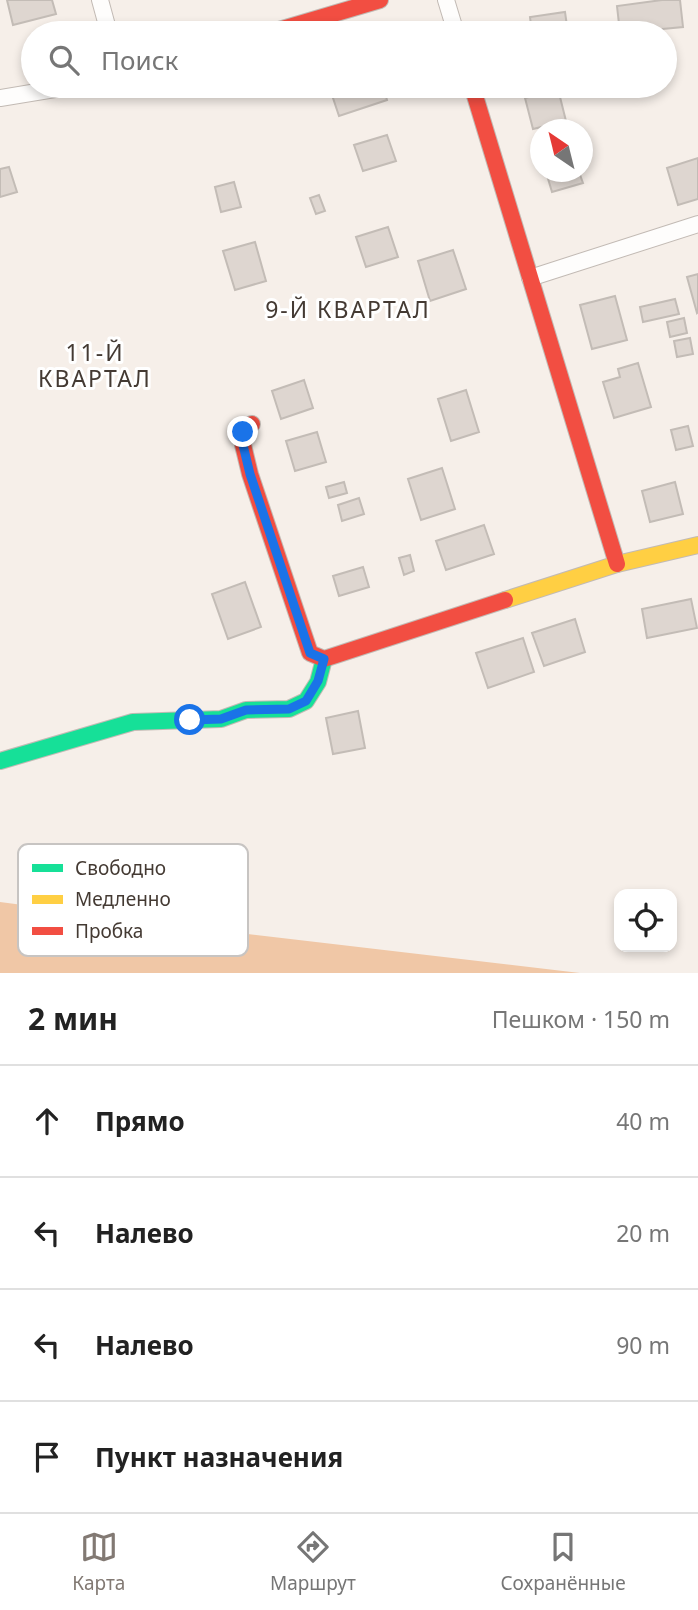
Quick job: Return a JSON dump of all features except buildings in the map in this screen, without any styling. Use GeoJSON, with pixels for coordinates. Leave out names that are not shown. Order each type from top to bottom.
{"type":"FeatureCollection","features":[{"type":"Feature","properties":{"kind":"street"},"geometry":{"type":"LineString","coordinates":[[100,0],[106,21]]}},
{"type":"Feature","properties":{"kind":"street"},"geometry":{"type":"LineString","coordinates":[[309,21],[380,0]]}},
{"type":"Feature","properties":{"kind":"street"},"geometry":{"type":"LineString","coordinates":[[446,0],[452,21]]}},
{"type":"Feature","properties":{"kind":"street"},"geometry":{"type":"LineString","coordinates":[[0,98],[21,95]]}},
{"type":"Feature","properties":{"kind":"street"},"geometry":{"type":"LineString","coordinates":[[476,98],[617,564]]}},
{"type":"Feature","properties":{"kind":"street"},"geometry":{"type":"LineString","coordinates":[[530,278],[698,224]]}},
{"type":"Feature","properties":{"kind":"street"},"geometry":{"type":"LineString","coordinates":[[252,424],[243,432],[243,445],[250,474],[310,653],[324,659],[617,564],[698,545]]}},
{"type":"Feature","properties":{"kind":"street"},"geometry":{"type":"LineString","coordinates":[[0,761],[133,723],[221,719],[246,710],[289,709],[306,701],[318,681],[324,659]]}},
{"type":"Feature","properties":{"kind":"shaded area"},"geometry":{"type":"Polygon","coordinates":[[[0,902],[18,904],[18,956],[248,956],[248,934],[580,973],[0,973],[0,902]]]}},
{"type":"Feature","properties":{"kind":"traffic: fast"},"geometry":{"type":"LineString","coordinates":[[0,761],[133,722],[221,719],[246,710],[289,709],[306,701],[318,682],[324,659]]}},
{"type":"Feature","properties":{"kind":"traffic: slow"},"geometry":{"type":"LineString","coordinates":[[505,600],[617,564],[698,545]]}},
{"type":"Feature","properties":{"kind":"traffic: jam"},"geometry":{"type":"LineString","coordinates":[[309,21],[380,0]]}},
{"type":"Feature","properties":{"kind":"traffic: jam"},"geometry":{"type":"LineString","coordinates":[[476,98],[617,564]]}},
{"type":"Feature","properties":{"kind":"traffic: jam"},"geometry":{"type":"LineString","coordinates":[[252,424],[243,432],[243,445],[250,474],[310,653],[324,659],[505,600]]}},
{"type":"Feature","properties":{"kind":"district","name":"9-Й КВАРТАЛ"},"geometry":{"type":"Point","coordinates":[348,310]}},
{"type":"Feature","properties":{"kind":"district","name":"11-Й КВАРТАЛ"},"geometry":{"type":"Point","coordinates":[95,366]}},
{"type":"Feature","properties":{"kind":"route"},"geometry":{"type":"LineString","coordinates":[[190,720],[221,719],[246,710],[289,709],[306,701],[318,681],[324,659],[310,653],[250,474],[243,445],[243,432]]}}]}
